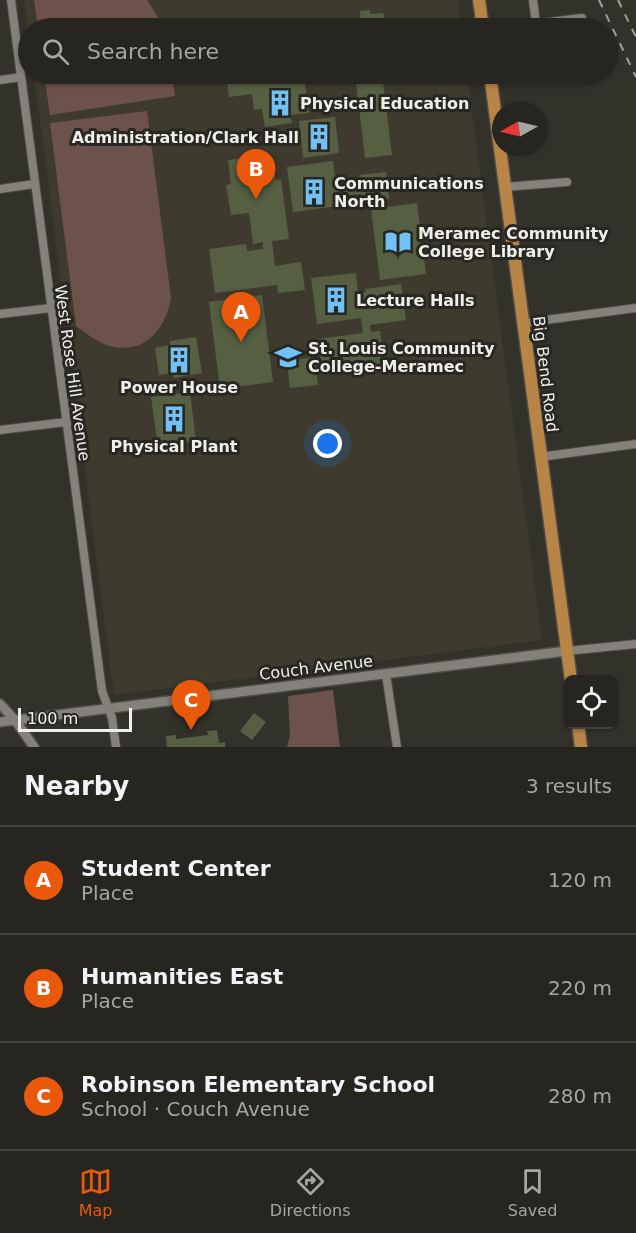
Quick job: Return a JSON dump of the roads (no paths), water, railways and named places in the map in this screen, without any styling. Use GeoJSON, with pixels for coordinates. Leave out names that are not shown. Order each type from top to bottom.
{"type":"FeatureCollection","features":[{"type":"Feature","properties":{"kind":"main road"},"geometry":{"type":"LineString","coordinates":[[480,0],[482,18]]}},
{"type":"Feature","properties":{"kind":"main road","name":"Big Bend Road"},"geometry":{"type":"LineString","coordinates":[[491,84],[570,675]]}},
{"type":"Feature","properties":{"kind":"main road"},"geometry":{"type":"LineString","coordinates":[[579,729],[581,747]]}},
{"type":"Feature","properties":{"kind":"street","name":"West Rose Hill Avenue"},"geometry":{"type":"LineString","coordinates":[[11,0],[18,54]]}},
{"type":"Feature","properties":{"kind":"street"},"geometry":{"type":"LineString","coordinates":[[533,0],[535,18]]}},
{"type":"Feature","properties":{"kind":"street"},"geometry":{"type":"LineString","coordinates":[[0,80],[18,77]]}},
{"type":"Feature","properties":{"kind":"street","name":"West Rose Hill Avenue"},"geometry":{"type":"LineString","coordinates":[[22,84],[102,692],[108,708],[116,747]]}},
{"type":"Feature","properties":{"kind":"street"},"geometry":{"type":"LineString","coordinates":[[505,188],[567,182]]}},
{"type":"Feature","properties":{"kind":"street"},"geometry":{"type":"LineString","coordinates":[[0,189],[34,184]]}},
{"type":"Feature","properties":{"kind":"street"},"geometry":{"type":"LineString","coordinates":[[0,314],[51,308]]}},
{"type":"Feature","properties":{"kind":"street"},"geometry":{"type":"LineString","coordinates":[[523,323],[636,308]]}},
{"type":"Feature","properties":{"kind":"street"},"geometry":{"type":"LineString","coordinates":[[0,430],[66,422]]}},
{"type":"Feature","properties":{"kind":"street"},"geometry":{"type":"LineString","coordinates":[[540,457],[636,444]]}},
{"type":"Feature","properties":{"kind":"street","name":"Couch Avenue"},"geometry":{"type":"LineString","coordinates":[[0,722],[636,644]]}},
{"type":"Feature","properties":{"kind":"street"},"geometry":{"type":"LineString","coordinates":[[386,674],[397,747]]}},
{"type":"Feature","properties":{"kind":"street"},"geometry":{"type":"LineString","coordinates":[[0,704],[15,720],[34,747]]}},
{"type":"Feature","properties":{"kind":"railway"},"geometry":{"type":"LineString","coordinates":[[599,0],[608,18]]}},
{"type":"Feature","properties":{"kind":"railway"},"geometry":{"type":"LineString","coordinates":[[618,0],[636,37]]}},
{"type":"Feature","properties":{"kind":"railway"},"geometry":{"type":"LineString","coordinates":[[618,40],[636,77]]}},
{"type":"Feature","properties":{"kind":"place","name":"Physical Education"},"geometry":{"type":"Point","coordinates":[280,103]}},
{"type":"Feature","properties":{"kind":"place","name":"Administration/Clark Hall"},"geometry":{"type":"Point","coordinates":[319,137]}},
{"type":"Feature","properties":{"kind":"place","name":"Communications North"},"geometry":{"type":"Point","coordinates":[314,192]}},
{"type":"Feature","properties":{"kind":"place","name":"Humanities East"},"geometry":{"type":"Point","coordinates":[256,199]}},
{"type":"Feature","properties":{"kind":"place","name":"Meramec Community College Library"},"geometry":{"type":"Point","coordinates":[398,242]}},
{"type":"Feature","properties":{"kind":"place","name":"Lecture Halls"},"geometry":{"type":"Point","coordinates":[336,300]}},
{"type":"Feature","properties":{"kind":"place","name":"Student Center"},"geometry":{"type":"Point","coordinates":[241,342]}},
{"type":"Feature","properties":{"kind":"place","name":"St. Louis Community College-Meramec"},"geometry":{"type":"Point","coordinates":[288,357]}},
{"type":"Feature","properties":{"kind":"place","name":"Power House"},"geometry":{"type":"Point","coordinates":[179,360]}},
{"type":"Feature","properties":{"kind":"place","name":"Physical Plant"},"geometry":{"type":"Point","coordinates":[174,419]}},
{"type":"Feature","properties":{"kind":"place","name":"Robinson Elementary School"},"geometry":{"type":"Point","coordinates":[191,730]}}]}
